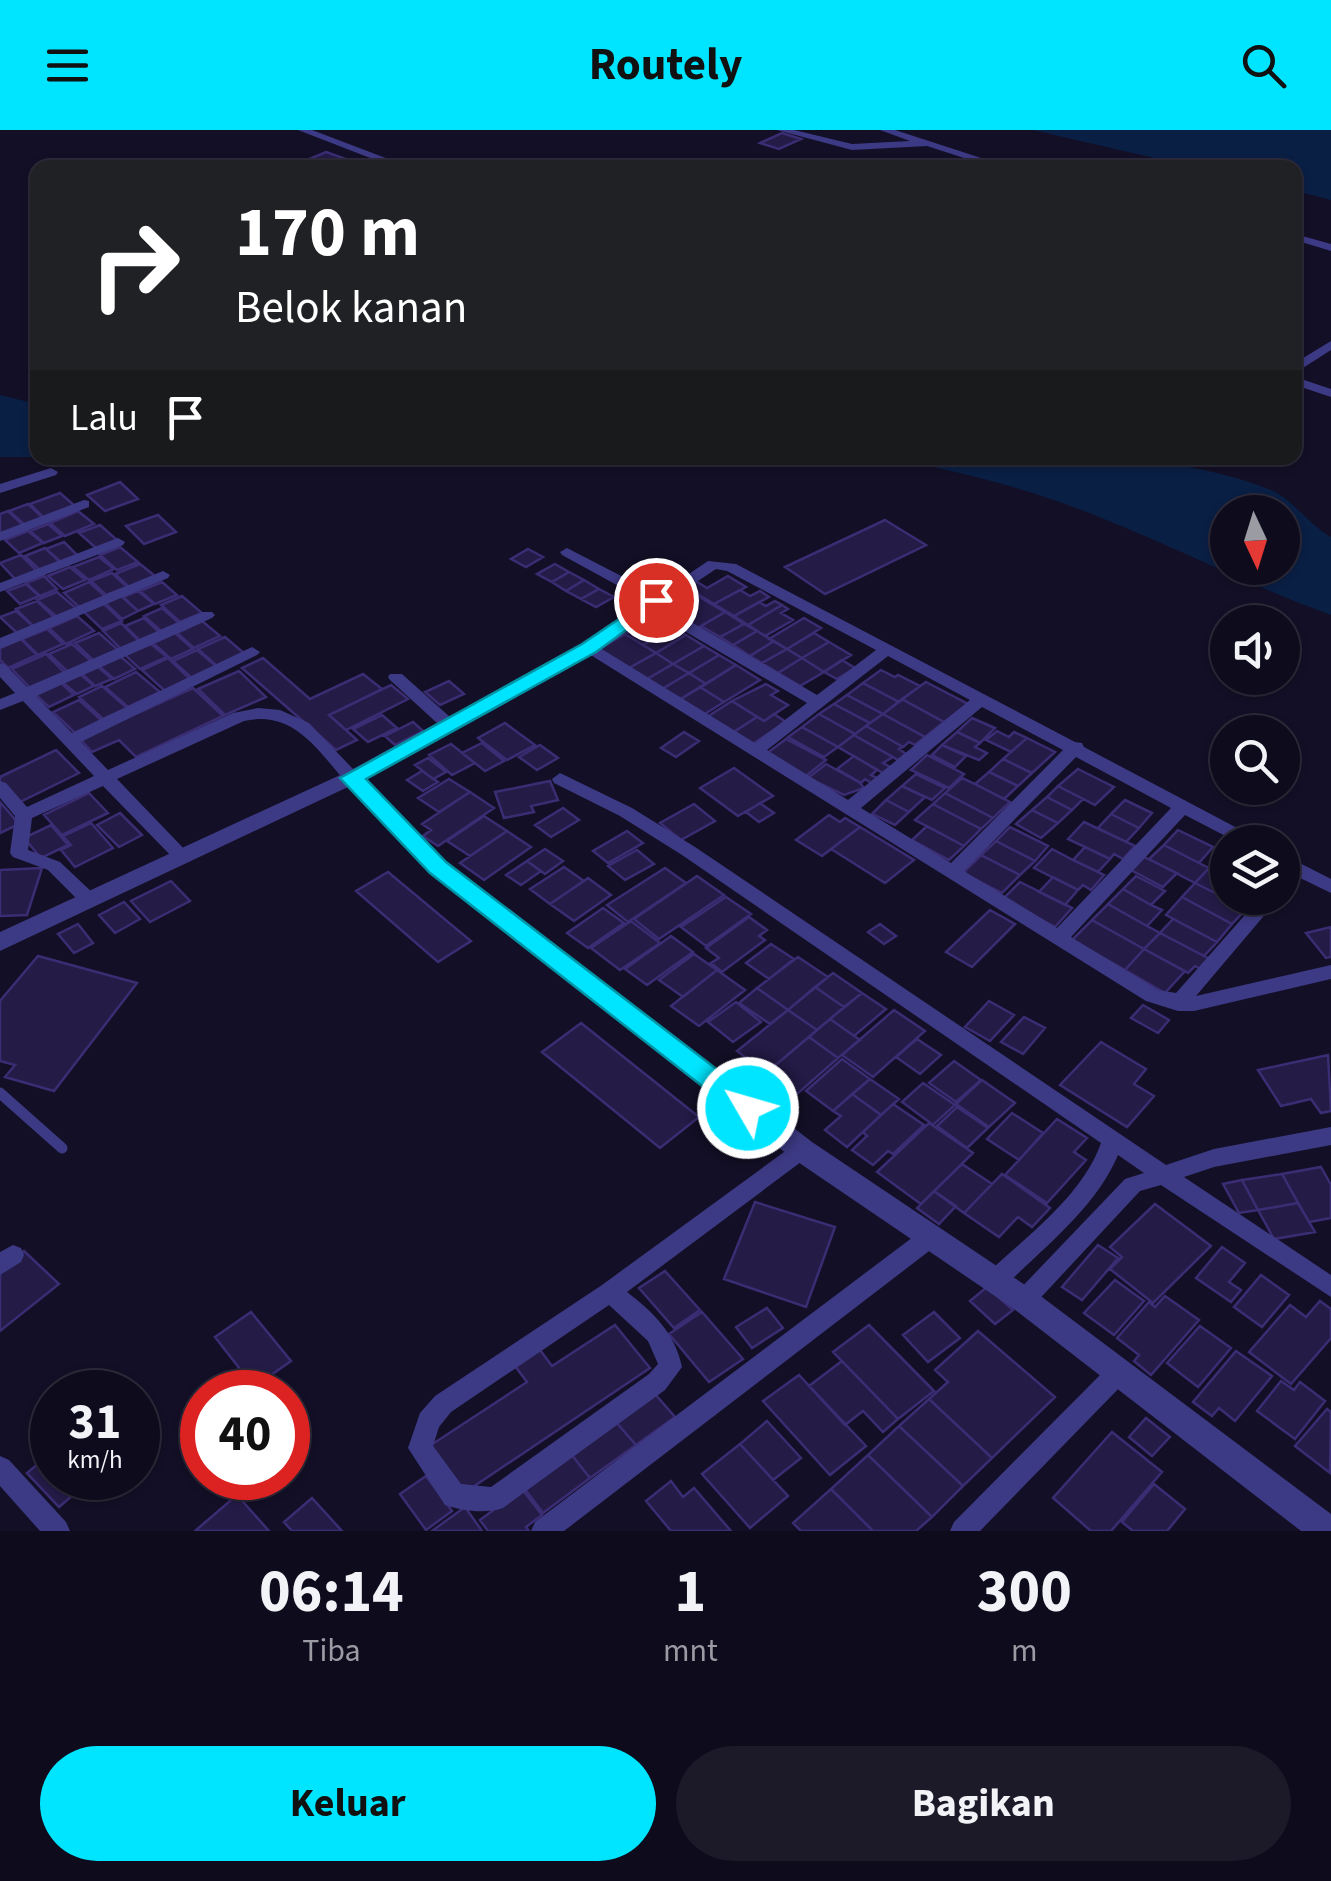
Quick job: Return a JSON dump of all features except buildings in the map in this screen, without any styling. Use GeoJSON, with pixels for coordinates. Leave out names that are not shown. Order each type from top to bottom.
{"type":"FeatureCollection","features":[{"type":"Feature","properties":{"kind":"street"},"geometry":{"type":"LineString","coordinates":[[303,130],[385,160]]}},
{"type":"Feature","properties":{"kind":"street"},"geometry":{"type":"LineString","coordinates":[[782,130],[852,146],[932,143]]}},
{"type":"Feature","properties":{"kind":"street"},"geometry":{"type":"LineString","coordinates":[[885,130],[983,160]]}},
{"type":"Feature","properties":{"kind":"street"},"geometry":{"type":"LineString","coordinates":[[1302,240],[1331,248]]}},
{"type":"Feature","properties":{"kind":"street"},"geometry":{"type":"LineString","coordinates":[[1302,365],[1331,345]]}},
{"type":"Feature","properties":{"kind":"street"},"geometry":{"type":"LineString","coordinates":[[1302,383],[1331,393]]}},
{"type":"Feature","properties":{"kind":"street"},"geometry":{"type":"LineString","coordinates":[[0,489],[51,472]]}},
{"type":"Feature","properties":{"kind":"street"},"geometry":{"type":"LineString","coordinates":[[0,537],[84,504]]}},
{"type":"Feature","properties":{"kind":"street"},"geometry":{"type":"LineString","coordinates":[[0,588],[118,542]]}},
{"type":"Feature","properties":{"kind":"street"},"geometry":{"type":"LineString","coordinates":[[568,552],[818,703]]}},
{"type":"Feature","properties":{"kind":"street"},"geometry":{"type":"LineString","coordinates":[[0,942],[351,778],[589,648],[704,567],[722,564],[1218,825]]}},
{"type":"Feature","properties":{"kind":"street"},"geometry":{"type":"LineString","coordinates":[[0,644],[164,575]]}},
{"type":"Feature","properties":{"kind":"street"},"geometry":{"type":"LineString","coordinates":[[0,706],[207,615]]}},
{"type":"Feature","properties":{"kind":"street"},"geometry":{"type":"LineString","coordinates":[[589,648],[1153,996],[1178,1004],[1213,1001],[1331,972]]}},
{"type":"Feature","properties":{"kind":"street"},"geometry":{"type":"LineString","coordinates":[[755,752],[886,650]]}},
{"type":"Feature","properties":{"kind":"street"},"geometry":{"type":"LineString","coordinates":[[72,740],[252,652]]}},
{"type":"Feature","properties":{"kind":"street"},"geometry":{"type":"LineString","coordinates":[[0,668],[183,858]]}},
{"type":"Feature","properties":{"kind":"street"},"geometry":{"type":"LineString","coordinates":[[396,677],[450,726]]}},
{"type":"Feature","properties":{"kind":"street"},"geometry":{"type":"LineString","coordinates":[[850,808],[980,698]]}},
{"type":"Feature","properties":{"kind":"street"},"geometry":{"type":"LineString","coordinates":[[24,815],[239,717],[264,710],[279,712],[297,722],[438,867],[802,1150],[1024,1300],[1327,1531]]}},
{"type":"Feature","properties":{"kind":"street"},"geometry":{"type":"LineString","coordinates":[[951,872],[1076,748]]}},
{"type":"Feature","properties":{"kind":"street"},"geometry":{"type":"LineString","coordinates":[[560,779],[602,797],[706,864],[1160,1175],[1331,1287]]}},
{"type":"Feature","properties":{"kind":"street"},"geometry":{"type":"LineString","coordinates":[[0,787],[24,815],[19,853]]}},
{"type":"Feature","properties":{"kind":"street"},"geometry":{"type":"LineString","coordinates":[[1058,939],[1183,806]]}},
{"type":"Feature","properties":{"kind":"street"},"geometry":{"type":"LineString","coordinates":[[0,859],[19,853],[54,866],[90,900]]}},
{"type":"Feature","properties":{"kind":"street"},"geometry":{"type":"LineString","coordinates":[[1300,870],[1331,887]]}},
{"type":"Feature","properties":{"kind":"street"},"geometry":{"type":"LineString","coordinates":[[1178,1004],[1255,915]]}},
{"type":"Feature","properties":{"kind":"street"},"geometry":{"type":"LineString","coordinates":[[1024,1300],[1133,1185],[1214,1158],[1331,1136]]}},
{"type":"Feature","properties":{"kind":"street"},"geometry":{"type":"LineString","coordinates":[[995,1281],[1094,1180],[1109,1156],[1112,1141]]}},
{"type":"Feature","properties":{"kind":"street"},"geometry":{"type":"LineString","coordinates":[[610,1292],[658,1335],[668,1352],[670,1367],[656,1382],[494,1499],[454,1496],[420,1448],[429,1421],[443,1404],[610,1292],[802,1150]]}},
{"type":"Feature","properties":{"kind":"street"},"geometry":{"type":"LineString","coordinates":[[544,1531],[929,1238]]}},
{"type":"Feature","properties":{"kind":"street"},"geometry":{"type":"LineString","coordinates":[[963,1531],[1117,1374]]}},
{"type":"Feature","properties":{"kind":"street"},"geometry":{"type":"LineString","coordinates":[[5,1482],[56,1531]]}},
{"type":"Feature","properties":{"kind":"lane"},"geometry":{"type":"LineString","coordinates":[[0,1093],[62,1148]]}},
{"type":"Feature","properties":{"kind":"water"},"geometry":{"type":"Polygon","coordinates":[[[1033,130],[1331,130],[1331,200],[1302,193],[1302,160],[1163,160],[1033,130]]]}},
{"type":"Feature","properties":{"kind":"water"},"geometry":{"type":"Polygon","coordinates":[[[0,395],[30,402],[30,457],[0,457],[0,395]]]}},
{"type":"Feature","properties":{"kind":"water"},"geometry":{"type":"Polygon","coordinates":[[[922,465],[1179,465],[1226,475],[1280,495],[1210,495],[1210,565],[1060,502],[922,465]]]}},
{"type":"Feature","properties":{"kind":"water"},"geometry":{"type":"Polygon","coordinates":[[[1300,512],[1331,537],[1331,615],[1257,585],[1300,585],[1300,512]]]}},
{"type":"Feature","properties":{"kind":"route"},"geometry":{"type":"LineString","coordinates":[[656,600],[589,648],[351,778],[438,867],[748,1108]]}}]}
